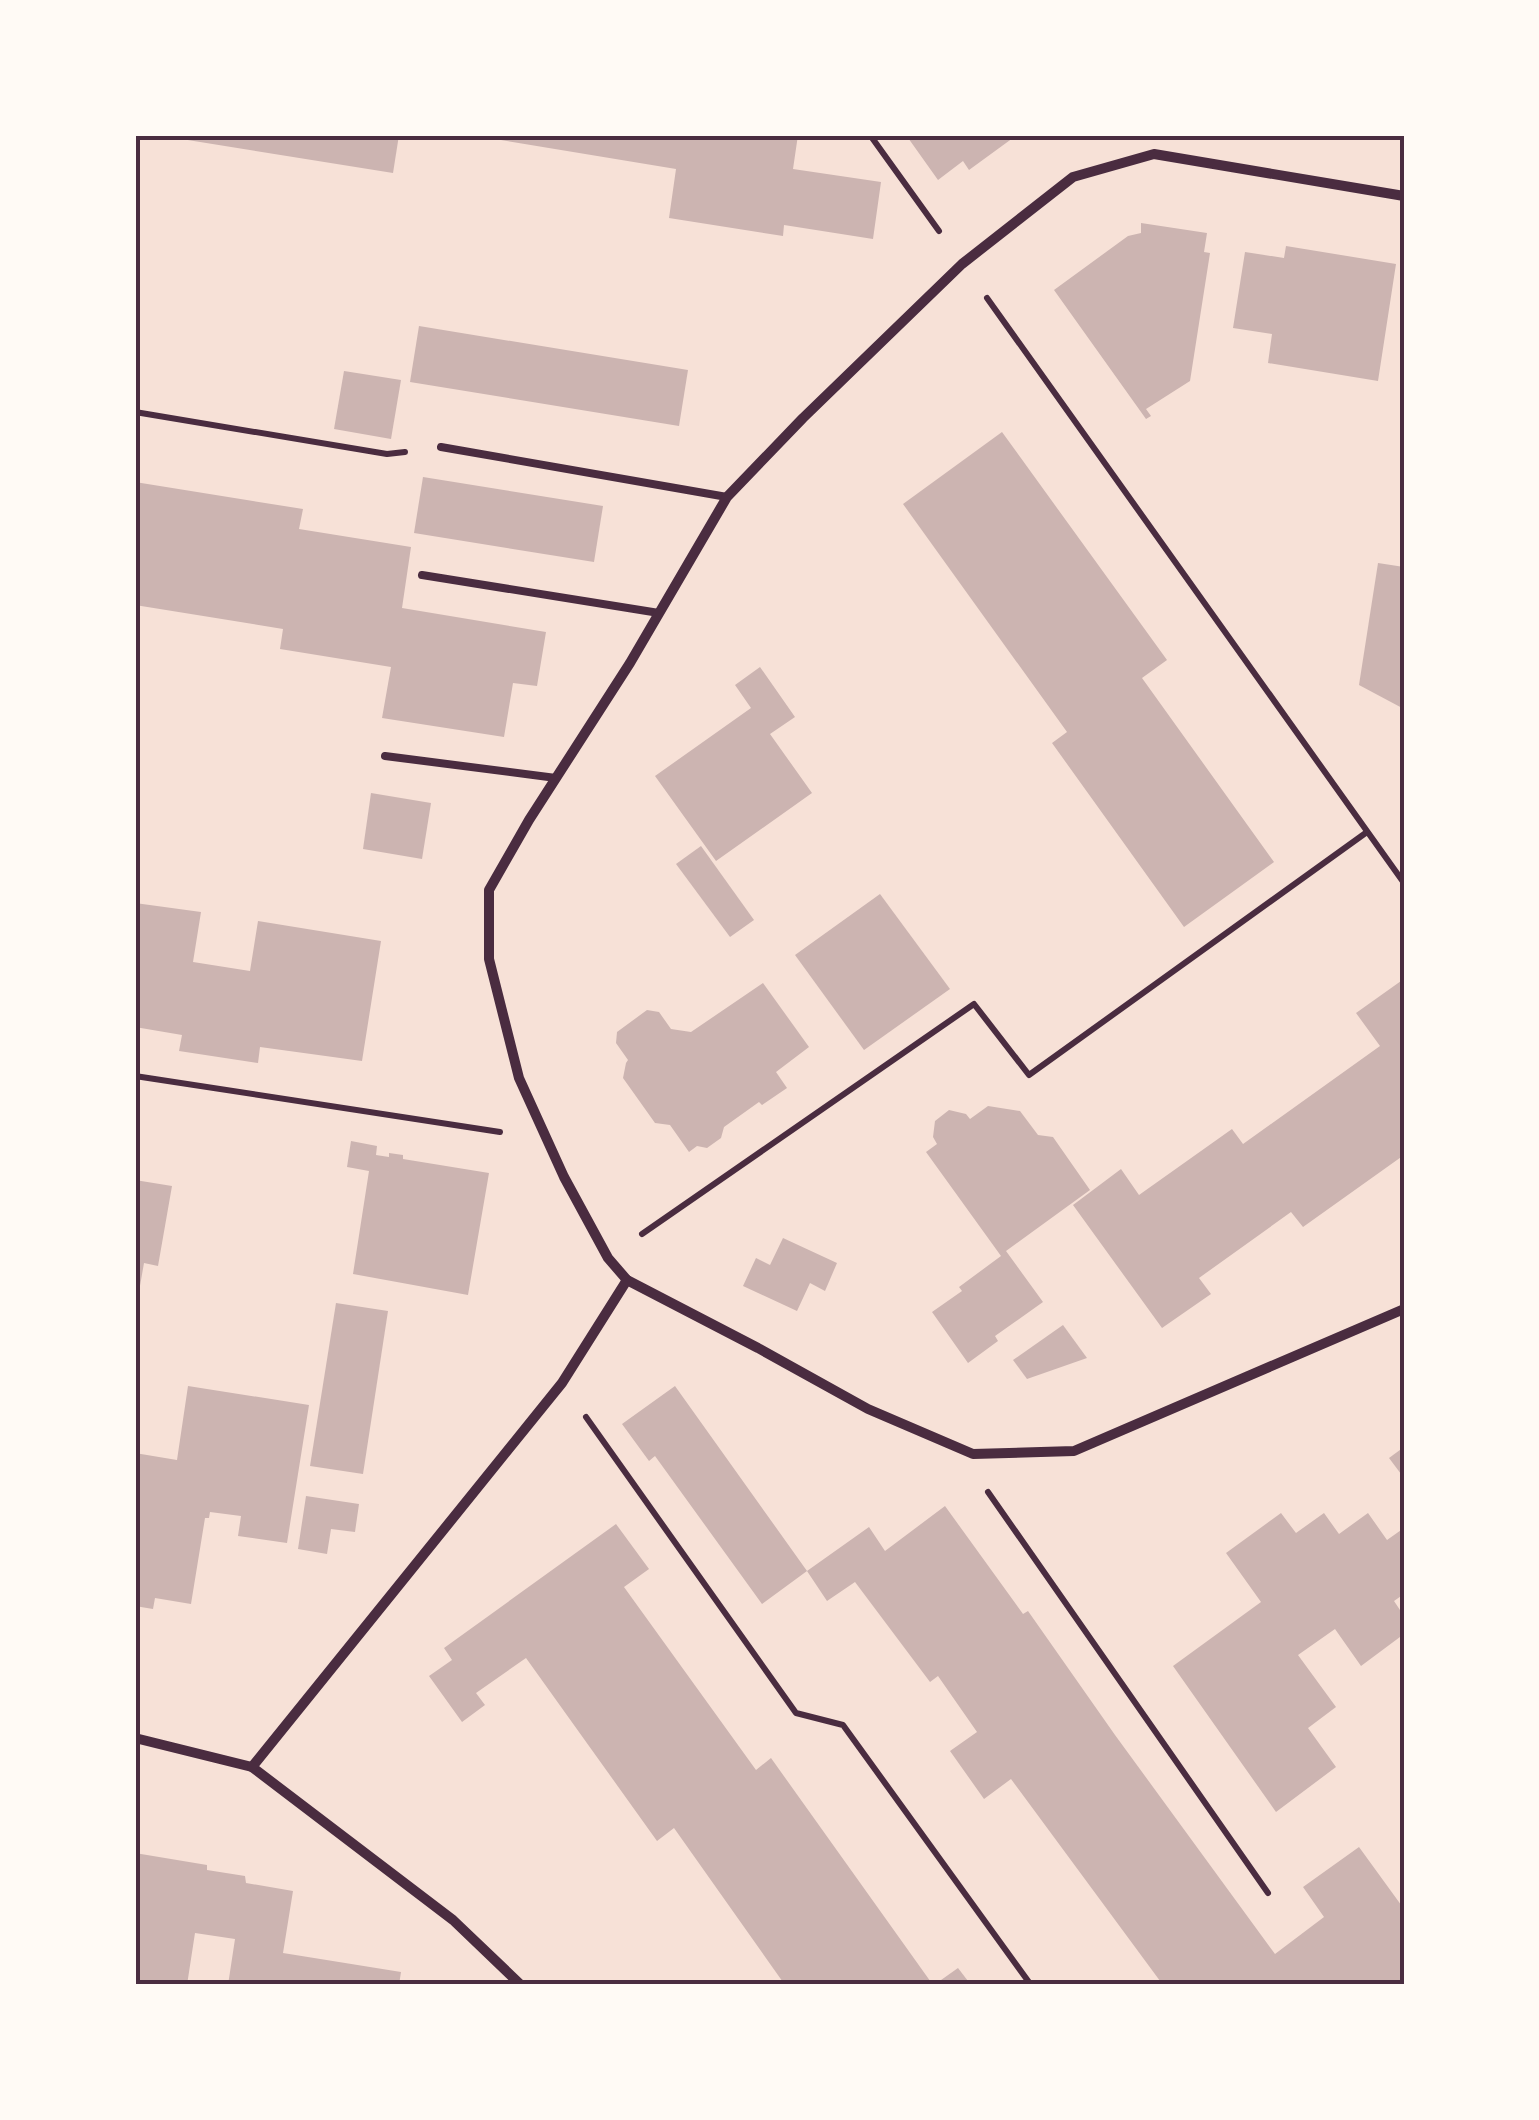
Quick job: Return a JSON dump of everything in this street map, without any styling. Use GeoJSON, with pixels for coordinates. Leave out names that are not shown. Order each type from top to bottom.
{"type":"FeatureCollection","features":[{"type":"Feature","properties":{"kind":"street"},"geometry":{"type":"LineString","coordinates":[[1404,196],[1154,154],[1074,177],[962,264],[726,497],[630,663],[529,820],[490,890],[489,960],[519,1078],[564,1177],[608,1258],[626,1280],[868,1409],[973,1454],[1074,1450],[1404,1309]]}},
{"type":"Feature","properties":{"kind":"street"},"geometry":{"type":"LineString","coordinates":[[252,1768],[562,1383],[626,1280]]}},
{"type":"Feature","properties":{"kind":"street"},"geometry":{"type":"LineString","coordinates":[[135,1738],[252,1768],[453,1920],[521,1985]]}},
{"type":"Feature","properties":{"kind":"lane"},"geometry":{"type":"LineString","coordinates":[[440,447],[726,497]]}},
{"type":"Feature","properties":{"kind":"lane"},"geometry":{"type":"LineString","coordinates":[[422,575],[658,613]]}},
{"type":"Feature","properties":{"kind":"lane"},"geometry":{"type":"LineString","coordinates":[[385,756],[556,778]]}},
{"type":"Feature","properties":{"kind":"path"},"geometry":{"type":"LineString","coordinates":[[870,135],[1404,884]]}},
{"type":"Feature","properties":{"kind":"path"},"geometry":{"type":"LineString","coordinates":[[135,412],[388,454],[440,447]]}},
{"type":"Feature","properties":{"kind":"path"},"geometry":{"type":"LineString","coordinates":[[608,1258],[974,1004],[1029,1075],[1367,832]]}},
{"type":"Feature","properties":{"kind":"path"},"geometry":{"type":"LineString","coordinates":[[135,1076],[548,1140]]}},
{"type":"Feature","properties":{"kind":"path"},"geometry":{"type":"LineString","coordinates":[[562,1383],[796,1713],[843,1724],[1031,1985]]}},
{"type":"Feature","properties":{"kind":"path"},"geometry":{"type":"LineString","coordinates":[[957,1447],[1268,1893]]}},
{"type":"Feature","properties":{"kind":"building"},"geometry":{"type":"Polygon","coordinates":[[[170,135],[399,135],[393,173],[170,135]]]}},
{"type":"Feature","properties":{"kind":"building"},"geometry":{"type":"Polygon","coordinates":[[[483,135],[798,135],[793,169],[881,182],[873,239],[784,225],[783,236],[669,218],[676,169],[483,135]]]}},
{"type":"Feature","properties":{"kind":"building"},"geometry":{"type":"Polygon","coordinates":[[[906,135],[1017,135],[969,170],[963,161],[938,180],[906,135]]]}},
{"type":"Feature","properties":{"kind":"building"},"geometry":{"type":"Polygon","coordinates":[[[1141,223],[1207,233],[1204,252],[1210,253],[1190,381],[1146,409],[1151,416],[1146,419],[1054,290],[1128,236],[1141,233],[1141,223]]]}},
{"type":"Feature","properties":{"kind":"building"},"geometry":{"type":"Polygon","coordinates":[[[1286,246],[1396,264],[1378,381],[1268,363],[1272,334],[1233,328],[1245,252],[1284,258],[1286,246]]]}},
{"type":"Feature","properties":{"kind":"building"},"geometry":{"type":"Polygon","coordinates":[[[419,326],[688,370],[679,426],[410,382],[419,326]]]}},
{"type":"Feature","properties":{"kind":"building"},"geometry":{"type":"Polygon","coordinates":[[[344,371],[401,380],[391,439],[334,429],[344,371]]]}},
{"type":"Feature","properties":{"kind":"building"},"geometry":{"type":"Polygon","coordinates":[[[1002,432],[1167,660],[1142,678],[1274,862],[1184,927],[1052,743],[1067,732],[903,504],[1002,432]]]}},
{"type":"Feature","properties":{"kind":"building"},"geometry":{"type":"Polygon","coordinates":[[[423,477],[603,506],[594,562],[414,533],[423,477]]]}},
{"type":"Feature","properties":{"kind":"building"},"geometry":{"type":"Polygon","coordinates":[[[135,482],[303,509],[299,529],[411,547],[402,608],[546,632],[537,686],[513,683],[504,737],[382,718],[391,667],[280,649],[283,629],[135,605],[135,482]]]}},
{"type":"Feature","properties":{"kind":"building"},"geometry":{"type":"Polygon","coordinates":[[[1378,563],[1404,567],[1404,709],[1359,685],[1378,563]]]}},
{"type":"Feature","properties":{"kind":"building"},"geometry":{"type":"Polygon","coordinates":[[[760,667],[795,717],[770,734],[812,793],[716,861],[655,776],[751,708],[735,685],[760,667]]]}},
{"type":"Feature","properties":{"kind":"building"},"geometry":{"type":"Polygon","coordinates":[[[371,793],[431,803],[422,859],[363,849],[371,793]]]}},
{"type":"Feature","properties":{"kind":"building"},"geometry":{"type":"Polygon","coordinates":[[[701,846],[754,920],[730,937],[676,864],[701,846]]]}},
{"type":"Feature","properties":{"kind":"building"},"geometry":{"type":"Polygon","coordinates":[[[880,894],[950,989],[864,1050],[795,955],[880,894]]]}},
{"type":"Feature","properties":{"kind":"building"},"geometry":{"type":"Polygon","coordinates":[[[135,903],[201,912],[193,962],[250,971],[258,921],[381,941],[362,1061],[260,1047],[258,1063],[179,1051],[182,1035],[135,1027],[135,903]]]}},
{"type":"Feature","properties":{"kind":"building"},"geometry":{"type":"Polygon","coordinates":[[[1401,981],[1404,1155],[1303,1227],[1291,1212],[1199,1278],[1211,1294],[1162,1328],[1073,1205],[1121,1169],[1139,1195],[1232,1129],[1243,1144],[1380,1046],[1356,1013],[1401,981]]]}},
{"type":"Feature","properties":{"kind":"building"},"geometry":{"type":"Polygon","coordinates":[[[763,983],[809,1047],[776,1072],[787,1088],[724,1127],[721,1138],[707,1148],[697,1146],[689,1152],[670,1125],[655,1123],[623,1078],[628,1060],[616,1043],[617,1032],[647,1010],[659,1012],[671,1029],[691,1032],[763,983]]]}},
{"type":"Feature","properties":{"kind":"building"},"geometry":{"type":"Polygon","coordinates":[[[988,1106],[1020,1111],[1038,1135],[1053,1137],[1090,1190],[1006,1251],[1043,1302],[995,1336],[998,1341],[968,1363],[932,1312],[1001,1256],[926,1152],[937,1144],[933,1137],[935,1121],[949,1110],[966,1114],[970,1119],[988,1106]]]}},
{"type":"Feature","properties":{"kind":"building"},"geometry":{"type":"Polygon","coordinates":[[[351,1141],[377,1146],[376,1155],[403,1155],[403,1159],[489,1173],[468,1295],[353,1274],[369,1171],[347,1167],[351,1141]]]}},
{"type":"Feature","properties":{"kind":"building"},"geometry":{"type":"Polygon","coordinates":[[[135,1180],[172,1186],[158,1266],[144,1263],[137,1303],[135,1303],[135,1180]]]}},
{"type":"Feature","properties":{"kind":"building"},"geometry":{"type":"Polygon","coordinates":[[[783,1238],[837,1263],[825,1291],[810,1283],[797,1311],[743,1286],[756,1258],[770,1265],[783,1238]]]}},
{"type":"Feature","properties":{"kind":"building"},"geometry":{"type":"Polygon","coordinates":[[[336,1303],[388,1311],[363,1474],[310,1466],[336,1303]]]}},
{"type":"Feature","properties":{"kind":"building"},"geometry":{"type":"Polygon","coordinates":[[[1063,1325],[1087,1358],[1027,1379],[1013,1360],[1063,1325]]]}},
{"type":"Feature","properties":{"kind":"building"},"geometry":{"type":"Polygon","coordinates":[[[188,1386],[309,1405],[287,1543],[238,1536],[241,1516],[210,1512],[209,1518],[205,1518],[191,1604],[155,1598],[153,1609],[135,1606],[135,1453],[177,1460],[188,1386]]]}},
{"type":"Feature","properties":{"kind":"building"},"geometry":{"type":"Polygon","coordinates":[[[675,1386],[807,1571],[762,1604],[655,1456],[649,1461],[622,1424],[675,1386]]]}},
{"type":"Feature","properties":{"kind":"building"},"geometry":{"type":"Polygon","coordinates":[[[1404,1447],[1404,1478],[1389,1458],[1404,1447]]]}},
{"type":"Feature","properties":{"kind":"building"},"geometry":{"type":"Polygon","coordinates":[[[306,1496],[359,1504],[355,1532],[331,1529],[327,1554],[298,1549],[306,1496]]]}},
{"type":"Feature","properties":{"kind":"building"},"geometry":{"type":"Polygon","coordinates":[[[945,1506],[1023,1614],[1028,1611],[1275,1954],[1324,1917],[1303,1887],[1359,1847],[1404,1909],[1404,1985],[1163,1985],[1011,1779],[984,1799],[950,1751],[977,1732],[938,1676],[930,1682],[855,1582],[827,1601],[807,1571],[869,1527],[885,1551],[945,1506]]]}},
{"type":"Feature","properties":{"kind":"building"},"geometry":{"type":"Polygon","coordinates":[[[1281,1513],[1296,1533],[1324,1513],[1339,1534],[1368,1513],[1387,1540],[1404,1528],[1404,1594],[1394,1601],[1404,1616],[1404,1634],[1361,1666],[1335,1629],[1298,1655],[1336,1707],[1308,1728],[1336,1767],[1276,1812],[1173,1666],[1261,1602],[1226,1553],[1281,1513]]]}},
{"type":"Feature","properties":{"kind":"building"},"geometry":{"type":"Polygon","coordinates":[[[616,1524],[649,1569],[624,1587],[756,1770],[771,1758],[933,1985],[785,1985],[674,1828],[657,1841],[526,1658],[476,1693],[485,1705],[462,1722],[429,1676],[452,1660],[444,1648],[616,1524]]]}},
{"type":"Feature","properties":{"kind":"building"},"geometry":{"type":"Polygon","coordinates":[[[135,1853],[207,1865],[207,1870],[245,1876],[246,1883],[293,1891],[283,1953],[401,1972],[399,1985],[228,1985],[235,1939],[195,1933],[187,1985],[135,1985],[135,1853]]]}},
{"type":"Feature","properties":{"kind":"building"},"geometry":{"type":"Polygon","coordinates":[[[958,1968],[971,1985],[934,1985],[958,1968]]]}}]}
